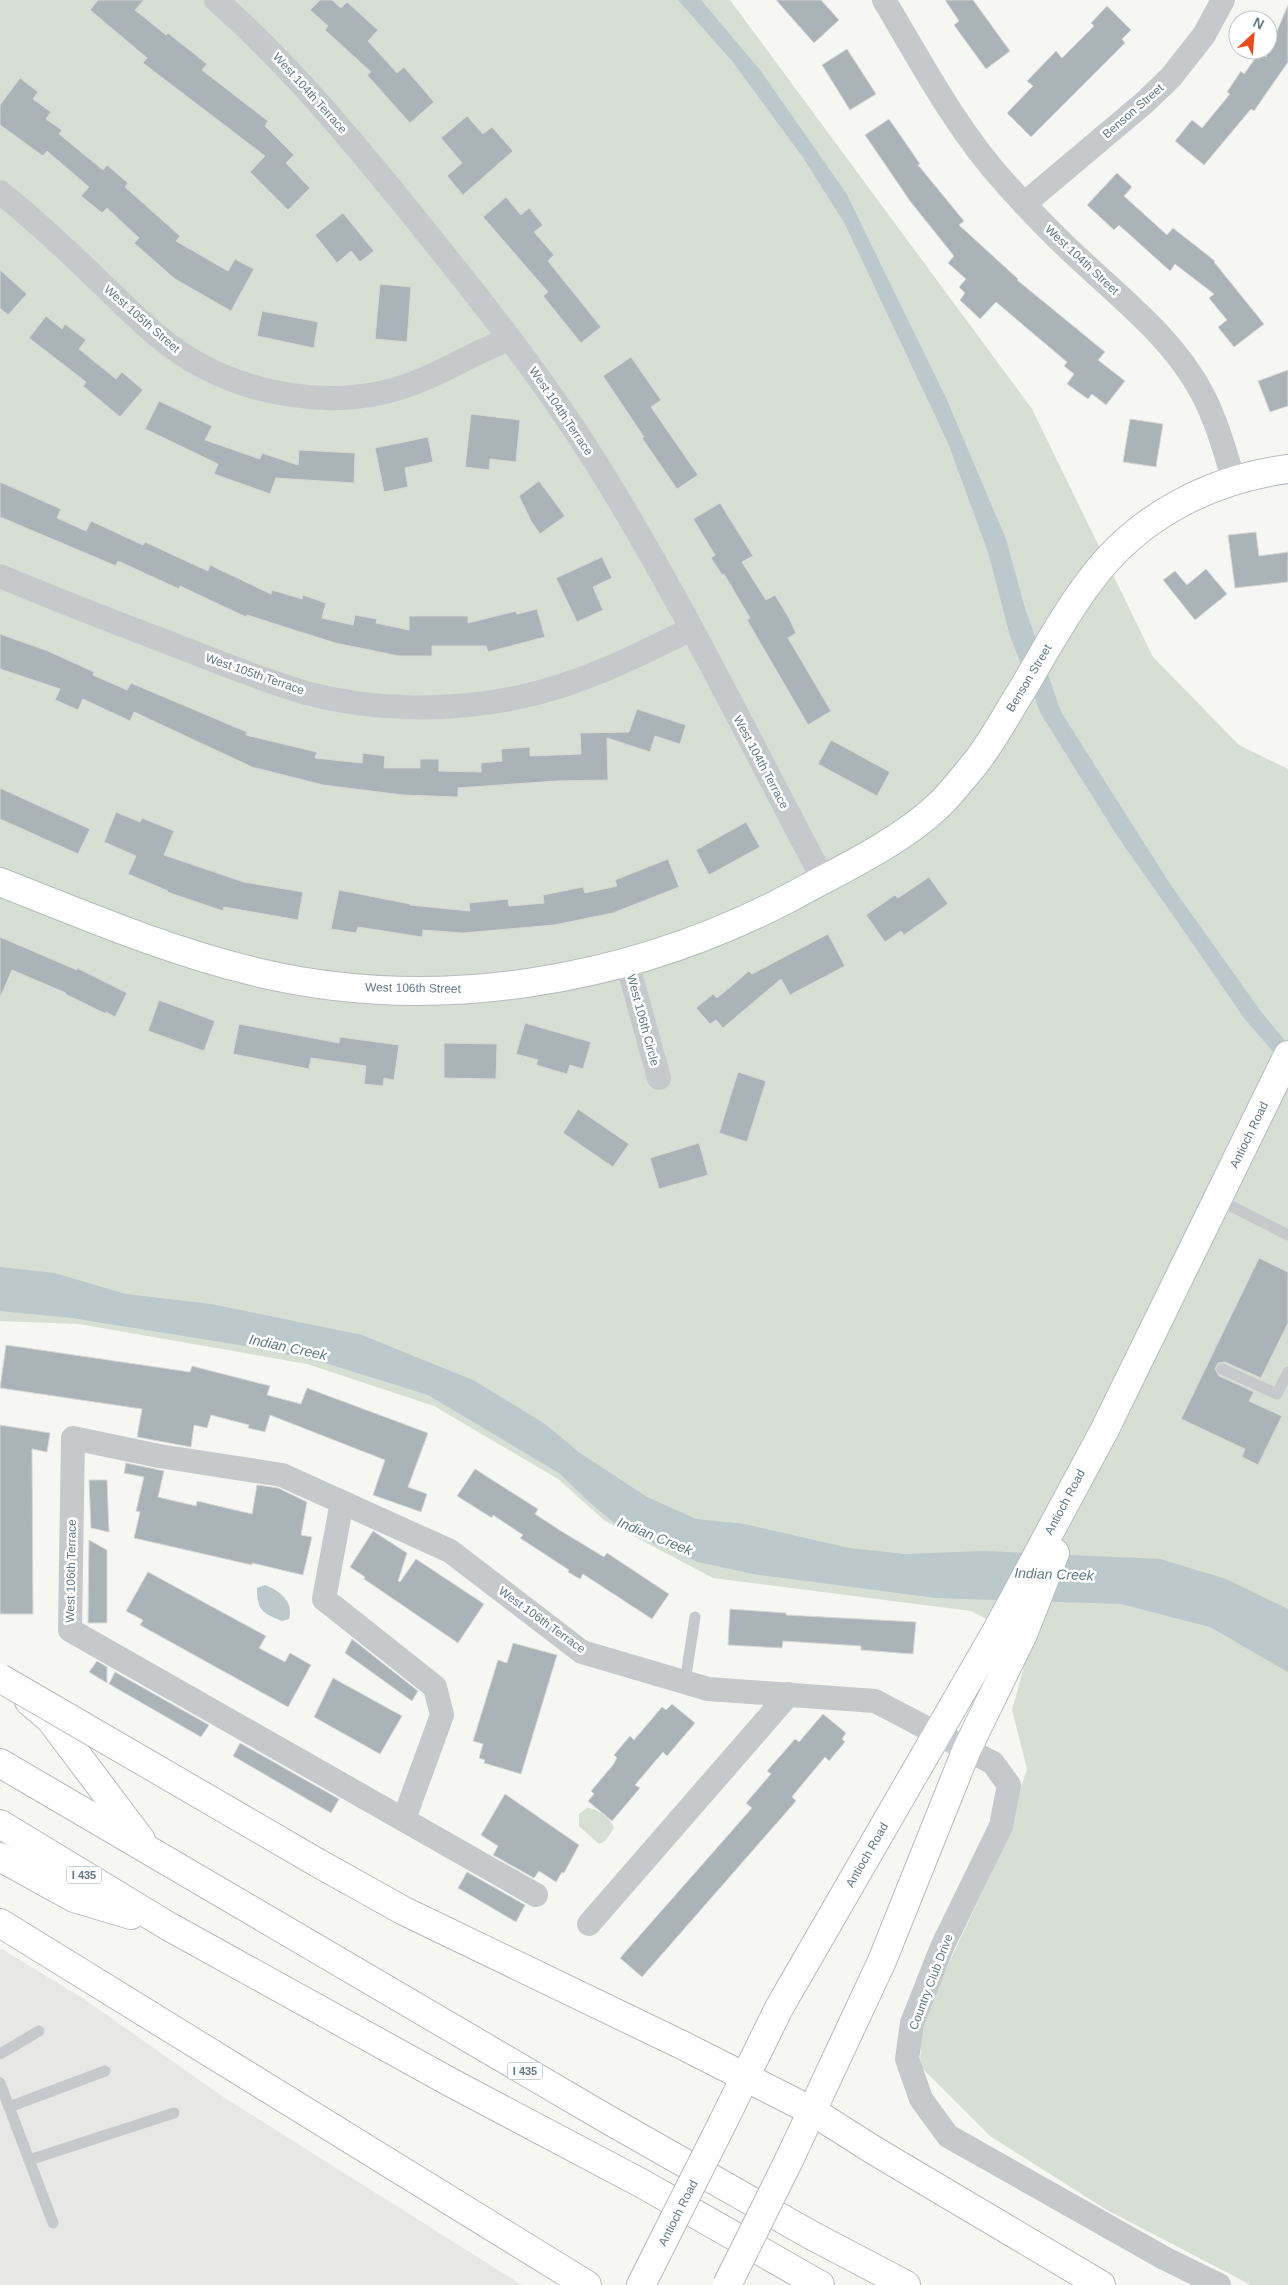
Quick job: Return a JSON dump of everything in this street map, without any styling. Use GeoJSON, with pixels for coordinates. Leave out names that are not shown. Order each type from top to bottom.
{"type":"FeatureCollection","features":[{"type":"Feature","properties":{"kind":"main road"},"geometry":{"type":"LineString","coordinates":[[1234,481],[1288,469]]}},
{"type":"Feature","properties":{"kind":"main road","name":"Benson Street"},"geometry":{"type":"LineString","coordinates":[[823,879],[910,829],[938,806],[986,748],[1090,580],[1125,542],[1161,514],[1201,492],[1234,481]]}},
{"type":"Feature","properties":{"kind":"main road","name":"West 106th Street"},"geometry":{"type":"LineString","coordinates":[[0,882],[121,929],[208,960],[260,973],[337,986],[404,990],[450,990],[513,986],[594,971],[627,962],[696,940],[754,916],[823,879]]}},
{"type":"Feature","properties":{"kind":"main road","name":"Antioch Road"},"geometry":{"type":"LineString","coordinates":[[645,2276],[778,2008],[996,1632],[1104,1431],[1288,1055]]}},
{"type":"Feature","properties":{"kind":"main road","name":"Antioch Road"},"geometry":{"type":"LineString","coordinates":[[727,2285],[790,2158],[882,1961],[968,1749],[1023,1634],[1104,1431]]}},
{"type":"Feature","properties":{"kind":"main road"},"geometry":{"type":"LineString","coordinates":[[0,1678],[50,1719],[148,1850]]}},
{"type":"Feature","properties":{"kind":"main road"},"geometry":{"type":"LineString","coordinates":[[0,1678],[318,1863],[420,1919],[812,2111],[892,2161],[1101,2285]]}},
{"type":"Feature","properties":{"kind":"main road","name":"I 435"},"geometry":{"type":"LineString","coordinates":[[0,1763],[607,2119],[811,2235],[906,2285]]}},
{"type":"Feature","properties":{"kind":"main road","name":"I 435"},"geometry":{"type":"LineString","coordinates":[[0,1824],[168,1926],[450,2082],[641,2183],[820,2285]]}},
{"type":"Feature","properties":{"kind":"main road"},"geometry":{"type":"LineString","coordinates":[[0,1858],[74,1898],[168,1926]]}},
{"type":"Feature","properties":{"kind":"main road"},"geometry":{"type":"LineString","coordinates":[[0,1923],[587,2285]]}},
{"type":"Feature","properties":{"kind":"street","name":"West 104th Terrace"},"geometry":{"type":"LineString","coordinates":[[216,0],[275,55],[326,108],[510,338],[591,455],[637,529],[823,879]]}},
{"type":"Feature","properties":{"kind":"street","name":"West 104th Street"},"geometry":{"type":"LineString","coordinates":[[884,0],[945,101],[987,162],[1059,241],[1156,329],[1185,366],[1203,395],[1216,424],[1234,481]]}},
{"type":"Feature","properties":{"kind":"street","name":"Benson Street"},"geometry":{"type":"LineString","coordinates":[[1024,204],[1144,103],[1171,77],[1204,35],[1223,0]]}},
{"type":"Feature","properties":{"kind":"street","name":"West 105th Street"},"geometry":{"type":"LineString","coordinates":[[0,192],[58,242],[131,313],[165,342],[205,368],[233,381],[269,392],[311,398],[347,398],[388,392],[410,385],[458,363],[480,349],[510,338]]}},
{"type":"Feature","properties":{"kind":"street","name":"West 105th Terrace"},"geometry":{"type":"LineString","coordinates":[[0,576],[54,599],[270,681],[308,693],[350,702],[397,707],[471,705],[519,698],[564,686],[622,664],[690,629]]}},
{"type":"Feature","properties":{"kind":"street","name":"West 106th Circle"},"geometry":{"type":"LineString","coordinates":[[627,962],[659,1078]]}},
{"type":"Feature","properties":{"kind":"street","name":"West 106th Terrace"},"geometry":{"type":"LineString","coordinates":[[536,1895],[70,1630],[72,1438],[159,1456],[282,1475],[450,1551],[582,1652],[708,1689],[875,1701],[968,1749]]}},
{"type":"Feature","properties":{"kind":"street"},"geometry":{"type":"LineString","coordinates":[[342,1502],[324,1599],[435,1687],[442,1715],[404,1820]]}},
{"type":"Feature","properties":{"kind":"street"},"geometry":{"type":"LineString","coordinates":[[589,1924],[790,1694]]}},
{"type":"Feature","properties":{"kind":"street","name":"Country Club Drive"},"geometry":{"type":"LineString","coordinates":[[968,1749],[993,1763],[1009,1785],[1001,1826],[942,1946],[912,2023],[907,2059],[921,2099],[948,2136],[1164,2258],[1219,2285]]}},
{"type":"Feature","properties":{"kind":"lane"},"geometry":{"type":"LineString","coordinates":[[1231,1206],[1288,1235]]}},
{"type":"Feature","properties":{"kind":"lane"},"geometry":{"type":"LineString","coordinates":[[1222,1369],[1277,1394],[1288,1372]]}},
{"type":"Feature","properties":{"kind":"lane"},"geometry":{"type":"LineString","coordinates":[[685,1682],[694,1617]]}},
{"type":"Feature","properties":{"kind":"lane"},"geometry":{"type":"LineString","coordinates":[[0,2054],[39,2030]]}},
{"type":"Feature","properties":{"kind":"lane"},"geometry":{"type":"LineString","coordinates":[[9,2107],[105,2071]]}},
{"type":"Feature","properties":{"kind":"lane"},"geometry":{"type":"LineString","coordinates":[[0,2083],[53,2223]]}},
{"type":"Feature","properties":{"kind":"lane"},"geometry":{"type":"LineString","coordinates":[[29,2160],[174,2113]]}},
{"type":"Feature","properties":{"kind":"shaded area"},"geometry":{"type":"Polygon","coordinates":[[[0,0],[730,0],[1032,409],[1153,657],[1239,745],[1288,769],[1288,2285],[1251,2285],[1107,2210],[990,2136],[920,2066],[922,2020],[991,1874],[1027,1769],[1012,1710],[1031,1642],[971,1611],[713,1578],[605,1521],[558,1479],[434,1406],[307,1364],[79,1324],[0,1321],[0,0]]]}},
{"type":"Feature","properties":{"kind":"shaded area"},"geometry":{"type":"Polygon","coordinates":[[[587,1808],[603,1814],[614,1828],[605,1841],[599,1844],[579,1826],[579,1814],[587,1808]]]}},
{"type":"Feature","properties":{"kind":"shaded area"},"geometry":{"type":"Polygon","coordinates":[[[0,1948],[84,1999],[222,2096],[522,2285],[0,2285],[0,1948]]]}},
{"type":"Feature","properties":{"kind":"water"},"geometry":{"type":"Polygon","coordinates":[[[678,0],[701,0],[760,70],[846,193],[946,398],[1006,539],[1024,605],[1061,712],[1170,884],[1262,1013],[1288,1044],[1288,1069],[1244,1018],[1118,837],[1041,714],[1010,636],[988,552],[948,443],[845,224],[804,159],[732,61],[678,0]]]}},
{"type":"Feature","properties":{"kind":"water","name":"Indian Creek"},"geometry":{"type":"Polygon","coordinates":[[[0,1267],[54,1273],[126,1294],[211,1304],[362,1335],[475,1381],[545,1424],[580,1453],[647,1497],[696,1519],[745,1524],[849,1548],[905,1554],[985,1551],[1160,1559],[1226,1579],[1288,1609],[1288,1672],[1210,1627],[1121,1604],[936,1598],[753,1574],[698,1562],[624,1531],[589,1502],[559,1473],[428,1395],[325,1363],[252,1347],[72,1318],[0,1311],[0,1267]]]}},
{"type":"Feature","properties":{"kind":"water"},"geometry":{"type":"Polygon","coordinates":[[[265,1585],[280,1593],[287,1602],[290,1613],[289,1619],[282,1621],[262,1610],[258,1601],[257,1588],[265,1585]]]}},
{"type":"Feature","properties":{"kind":"building"},"geometry":{"type":"Polygon","coordinates":[[[98,0],[144,0],[135,10],[207,64],[202,70],[268,121],[265,126],[294,155],[286,163],[310,188],[288,210],[250,172],[265,156],[143,63],[147,58],[90,10],[98,0]]]}},
{"type":"Feature","properties":{"kind":"building"},"geometry":{"type":"Polygon","coordinates":[[[320,0],[332,0],[341,8],[347,2],[378,30],[368,41],[397,73],[404,67],[434,102],[410,123],[367,75],[371,72],[325,30],[328,26],[310,10],[320,0]]]}},
{"type":"Feature","properties":{"kind":"building"},"geometry":{"type":"Polygon","coordinates":[[[776,0],[821,0],[839,20],[814,43],[776,0]]]}},
{"type":"Feature","properties":{"kind":"building"},"geometry":{"type":"Polygon","coordinates":[[[945,0],[973,0],[1010,51],[986,69],[954,25],[959,21],[945,0]]]}},
{"type":"Feature","properties":{"kind":"building"},"geometry":{"type":"Polygon","coordinates":[[[1288,5],[1288,62],[1254,111],[1251,109],[1204,165],[1175,141],[1192,120],[1202,128],[1230,94],[1227,92],[1241,71],[1244,74],[1254,60],[1278,60],[1278,29],[1288,5]]]}},
{"type":"Feature","properties":{"kind":"building"},"geometry":{"type":"Polygon","coordinates":[[[1107,6],[1131,30],[1122,39],[1125,43],[1031,137],[1007,113],[1033,86],[1027,81],[1056,51],[1062,58],[1094,26],[1091,23],[1107,6]]]}},
{"type":"Feature","properties":{"kind":"building"},"geometry":{"type":"Polygon","coordinates":[[[847,49],[876,94],[850,110],[822,65],[847,49]]]}},
{"type":"Feature","properties":{"kind":"building"},"geometry":{"type":"Polygon","coordinates":[[[20,78],[38,92],[33,99],[51,112],[46,119],[62,130],[59,134],[103,170],[107,165],[128,183],[125,187],[180,236],[176,241],[228,271],[235,259],[254,269],[231,311],[175,279],[134,243],[139,238],[107,208],[102,213],[81,196],[89,187],[47,151],[43,156],[0,125],[0,105],[20,78]]]}},
{"type":"Feature","properties":{"kind":"building"},"geometry":{"type":"Polygon","coordinates":[[[467,116],[483,134],[492,127],[513,151],[463,195],[447,176],[462,163],[441,138],[467,116]]]}},
{"type":"Feature","properties":{"kind":"building"},"geometry":{"type":"Polygon","coordinates":[[[889,119],[920,164],[918,165],[964,221],[959,225],[1017,280],[1105,352],[1098,360],[1125,381],[1106,405],[1092,394],[1088,399],[1067,384],[1074,374],[1064,366],[1067,362],[996,302],[980,319],[960,300],[965,293],[959,287],[966,279],[948,263],[954,256],[910,201],[865,135],[889,119]]]}},
{"type":"Feature","properties":{"kind":"building"},"geometry":{"type":"Polygon","coordinates":[[[1117,173],[1132,187],[1124,196],[1167,235],[1173,228],[1215,261],[1264,324],[1234,347],[1218,327],[1227,320],[1209,298],[1214,294],[1175,264],[1170,271],[1119,225],[1114,230],[1087,205],[1117,173]]]}},
{"type":"Feature","properties":{"kind":"building"},"geometry":{"type":"Polygon","coordinates":[[[506,197],[521,215],[529,208],[543,225],[534,232],[554,255],[548,261],[601,327],[581,343],[543,296],[548,292],[483,217],[506,197]]]}},
{"type":"Feature","properties":{"kind":"building"},"geometry":{"type":"Polygon","coordinates":[[[343,213],[374,251],[360,262],[351,251],[337,263],[315,235],[343,213]]]}},
{"type":"Feature","properties":{"kind":"building"},"geometry":{"type":"Polygon","coordinates":[[[0,270],[27,294],[8,315],[0,308],[0,270]]]}},
{"type":"Feature","properties":{"kind":"building"},"geometry":{"type":"Polygon","coordinates":[[[380,284],[411,287],[407,342],[375,339],[380,284]]]}},
{"type":"Feature","properties":{"kind":"building"},"geometry":{"type":"Polygon","coordinates":[[[262,311],[318,322],[314,348],[257,336],[262,311]]]}},
{"type":"Feature","properties":{"kind":"building"},"geometry":{"type":"Polygon","coordinates":[[[46,316],[62,329],[65,324],[86,340],[79,349],[116,379],[122,372],[143,390],[120,417],[83,386],[86,382],[29,338],[46,316]]]}},
{"type":"Feature","properties":{"kind":"building"},"geometry":{"type":"Polygon","coordinates":[[[631,357],[661,400],[651,407],[698,475],[677,489],[603,376],[631,357]]]}},
{"type":"Feature","properties":{"kind":"building"},"geometry":{"type":"Polygon","coordinates":[[[1288,370],[1288,406],[1270,412],[1258,381],[1288,370]]]}},
{"type":"Feature","properties":{"kind":"building"},"geometry":{"type":"Polygon","coordinates":[[[159,401],[212,426],[205,440],[260,459],[262,453],[298,465],[299,450],[355,453],[354,483],[276,478],[270,494],[214,474],[218,464],[145,429],[159,401]]]}},
{"type":"Feature","properties":{"kind":"building"},"geometry":{"type":"Polygon","coordinates":[[[471,414],[520,420],[516,462],[490,459],[489,470],[465,467],[471,414]]]}},
{"type":"Feature","properties":{"kind":"building"},"geometry":{"type":"Polygon","coordinates":[[[1130,419],[1163,424],[1156,467],[1123,462],[1130,419]]]}},
{"type":"Feature","properties":{"kind":"building"},"geometry":{"type":"Polygon","coordinates":[[[428,437],[433,462],[405,468],[408,487],[384,492],[375,448],[428,437]]]}},
{"type":"Feature","properties":{"kind":"building"},"geometry":{"type":"Polygon","coordinates":[[[539,481],[565,516],[540,534],[531,521],[519,496],[539,481]]]}},
{"type":"Feature","properties":{"kind":"building"},"geometry":{"type":"Polygon","coordinates":[[[0,482],[61,509],[57,518],[86,531],[91,521],[143,545],[145,542],[208,571],[210,565],[271,594],[272,590],[302,599],[303,595],[326,603],[322,618],[353,625],[355,615],[377,619],[376,623],[409,630],[409,616],[468,616],[468,623],[516,611],[517,614],[537,609],[545,637],[488,652],[486,646],[432,646],[432,656],[399,656],[335,643],[247,615],[246,617],[180,586],[179,589],[118,561],[116,566],[0,517],[0,482]]]}},
{"type":"Feature","properties":{"kind":"building"},"geometry":{"type":"Polygon","coordinates":[[[720,503],[753,556],[742,562],[766,600],[775,595],[789,618],[796,633],[788,638],[831,711],[808,725],[747,620],[750,618],[724,574],[722,575],[711,558],[715,555],[693,519],[720,503]]]}},
{"type":"Feature","properties":{"kind":"building"},"geometry":{"type":"Polygon","coordinates":[[[1256,532],[1259,556],[1288,552],[1288,582],[1235,588],[1228,535],[1256,532]]]}},
{"type":"Feature","properties":{"kind":"building"},"geometry":{"type":"Polygon","coordinates":[[[602,557],[612,578],[593,587],[603,610],[577,622],[556,578],[602,557]]]}},
{"type":"Feature","properties":{"kind":"building"},"geometry":{"type":"Polygon","coordinates":[[[1206,569],[1227,594],[1195,620],[1163,580],[1175,571],[1187,585],[1206,569]]]}},
{"type":"Feature","properties":{"kind":"building"},"geometry":{"type":"Polygon","coordinates":[[[0,634],[48,651],[94,672],[93,675],[127,690],[131,683],[247,732],[246,735],[317,752],[315,758],[362,763],[363,753],[385,756],[384,768],[420,768],[420,759],[439,759],[439,771],[481,772],[481,763],[502,761],[501,749],[530,747],[530,756],[581,754],[580,733],[629,732],[637,709],[686,725],[680,744],[655,736],[650,752],[607,738],[608,780],[557,781],[458,788],[458,797],[403,795],[323,785],[252,767],[134,712],[130,721],[83,699],[78,710],[55,700],[60,689],[0,669],[0,634]]]}},
{"type":"Feature","properties":{"kind":"building"},"geometry":{"type":"Polygon","coordinates":[[[831,740],[890,772],[877,796],[818,764],[831,740]]]}},
{"type":"Feature","properties":{"kind":"building"},"geometry":{"type":"Polygon","coordinates":[[[0,788],[90,829],[78,854],[0,819],[0,788]]]}},
{"type":"Feature","properties":{"kind":"building"},"geometry":{"type":"Polygon","coordinates":[[[116,812],[140,822],[142,818],[174,831],[164,855],[244,882],[303,892],[298,920],[224,907],[223,911],[167,892],[128,874],[136,856],[104,842],[116,812]]]}},
{"type":"Feature","properties":{"kind":"building"},"geometry":{"type":"Polygon","coordinates":[[[746,822],[760,847],[709,875],[696,850],[746,822]]]}},
{"type":"Feature","properties":{"kind":"building"},"geometry":{"type":"Polygon","coordinates":[[[668,859],[679,887],[613,913],[554,925],[463,933],[423,930],[422,937],[358,927],[356,933],[331,929],[339,890],[410,905],[470,911],[469,903],[508,899],[509,906],[544,903],[543,895],[583,887],[585,893],[617,886],[615,880],[668,859]]]}},
{"type":"Feature","properties":{"kind":"building"},"geometry":{"type":"Polygon","coordinates":[[[929,877],[948,904],[904,935],[901,931],[885,942],[866,915],[895,895],[898,898],[929,877]]]}},
{"type":"Feature","properties":{"kind":"building"},"geometry":{"type":"Polygon","coordinates":[[[828,934],[845,966],[790,995],[781,979],[723,1028],[716,1020],[710,1024],[696,1008],[713,994],[717,998],[749,971],[752,974],[828,934]]]}},
{"type":"Feature","properties":{"kind":"building"},"geometry":{"type":"Polygon","coordinates":[[[0,937],[77,970],[77,968],[127,993],[115,1017],[12,970],[0,998],[0,937]]]}},
{"type":"Feature","properties":{"kind":"building"},"geometry":{"type":"Polygon","coordinates":[[[159,1000],[215,1021],[204,1051],[148,1031],[159,1000]]]}},
{"type":"Feature","properties":{"kind":"building"},"geometry":{"type":"Polygon","coordinates":[[[525,1023],[591,1042],[583,1069],[570,1065],[567,1074],[536,1065],[538,1060],[516,1054],[525,1023]]]}},
{"type":"Feature","properties":{"kind":"building"},"geometry":{"type":"Polygon","coordinates":[[[239,1024],[339,1043],[340,1037],[399,1045],[394,1080],[384,1078],[383,1086],[364,1084],[366,1066],[311,1058],[309,1069],[233,1054],[239,1024]]]}},
{"type":"Feature","properties":{"kind":"building"},"geometry":{"type":"Polygon","coordinates":[[[444,1043],[497,1044],[496,1079],[444,1078],[444,1043]]]}},
{"type":"Feature","properties":{"kind":"building"},"geometry":{"type":"Polygon","coordinates":[[[738,1072],[766,1081],[747,1142],[719,1133],[738,1072]]]}},
{"type":"Feature","properties":{"kind":"building"},"geometry":{"type":"Polygon","coordinates":[[[578,1109],[629,1144],[613,1167],[563,1133],[578,1109]]]}},
{"type":"Feature","properties":{"kind":"building"},"geometry":{"type":"Polygon","coordinates":[[[699,1143],[708,1175],[659,1189],[650,1158],[699,1143]]]}},
{"type":"Feature","properties":{"kind":"building"},"geometry":{"type":"Polygon","coordinates":[[[1259,1258],[1288,1272],[1288,1323],[1261,1378],[1225,1362],[1218,1363],[1215,1369],[1219,1376],[1254,1392],[1249,1401],[1282,1416],[1258,1465],[1242,1457],[1245,1449],[1181,1419],[1259,1258]]]}},
{"type":"Feature","properties":{"kind":"building"},"geometry":{"type":"Polygon","coordinates":[[[6,1345],[190,1372],[192,1366],[270,1386],[267,1395],[301,1404],[307,1388],[428,1433],[408,1487],[427,1494],[421,1512],[373,1495],[385,1460],[270,1415],[265,1432],[248,1428],[249,1425],[211,1415],[207,1428],[194,1425],[191,1447],[137,1437],[142,1409],[0,1388],[6,1345]]]}},
{"type":"Feature","properties":{"kind":"building"},"geometry":{"type":"Polygon","coordinates":[[[0,1425],[50,1433],[47,1452],[32,1449],[33,1614],[0,1614],[0,1425]]]}},
{"type":"Feature","properties":{"kind":"building"},"geometry":{"type":"Polygon","coordinates":[[[126,1463],[164,1471],[158,1497],[196,1506],[197,1501],[252,1514],[257,1485],[278,1488],[307,1502],[301,1535],[312,1537],[303,1575],[134,1538],[140,1512],[136,1511],[144,1477],[124,1473],[126,1463]]]}},
{"type":"Feature","properties":{"kind":"building"},"geometry":{"type":"Polygon","coordinates":[[[475,1469],[538,1509],[535,1514],[561,1531],[604,1557],[607,1553],[669,1594],[652,1619],[583,1574],[580,1579],[568,1572],[569,1570],[520,1538],[523,1535],[493,1515],[492,1518],[457,1496],[475,1469]]]}},
{"type":"Feature","properties":{"kind":"building"},"geometry":{"type":"Polygon","coordinates":[[[89,1480],[107,1480],[109,1532],[91,1528],[89,1480]]]}},
{"type":"Feature","properties":{"kind":"building"},"geometry":{"type":"Polygon","coordinates":[[[373,1531],[407,1553],[398,1581],[400,1582],[416,1559],[484,1604],[458,1643],[364,1579],[365,1577],[350,1567],[373,1531]]]}},
{"type":"Feature","properties":{"kind":"building"},"geometry":{"type":"Polygon","coordinates":[[[89,1540],[107,1550],[107,1623],[88,1623],[89,1540]]]}},
{"type":"Feature","properties":{"kind":"building"},"geometry":{"type":"Polygon","coordinates":[[[148,1572],[266,1636],[259,1648],[285,1662],[290,1653],[311,1665],[288,1707],[140,1625],[143,1620],[126,1611],[148,1572]]]}},
{"type":"Feature","properties":{"kind":"building"},"geometry":{"type":"Polygon","coordinates":[[[730,1609],[786,1613],[786,1615],[916,1622],[913,1654],[861,1650],[861,1646],[783,1641],[782,1648],[728,1645],[730,1609]]]}},
{"type":"Feature","properties":{"kind":"building"},"geometry":{"type":"Polygon","coordinates":[[[352,1639],[418,1691],[412,1701],[345,1653],[352,1639]]]}},
{"type":"Feature","properties":{"kind":"building"},"geometry":{"type":"Polygon","coordinates":[[[513,1643],[557,1655],[521,1774],[484,1763],[485,1760],[479,1758],[483,1744],[473,1741],[498,1660],[507,1663],[513,1643]]]}},
{"type":"Feature","properties":{"kind":"building"},"geometry":{"type":"Polygon","coordinates":[[[97,1661],[107,1667],[107,1683],[89,1672],[97,1661]]]}},
{"type":"Feature","properties":{"kind":"building"},"geometry":{"type":"Polygon","coordinates":[[[115,1672],[209,1725],[201,1737],[109,1684],[115,1672]]]}},
{"type":"Feature","properties":{"kind":"building"},"geometry":{"type":"Polygon","coordinates":[[[333,1678],[402,1716],[380,1754],[314,1717],[333,1678]]]}},
{"type":"Feature","properties":{"kind":"building"},"geometry":{"type":"Polygon","coordinates":[[[672,1704],[695,1723],[667,1756],[663,1752],[635,1785],[640,1788],[612,1821],[588,1801],[594,1794],[591,1791],[613,1765],[617,1758],[614,1755],[630,1736],[634,1740],[662,1707],[666,1710],[672,1704]]]}},
{"type":"Feature","properties":{"kind":"building"},"geometry":{"type":"Polygon","coordinates":[[[823,1714],[846,1733],[842,1739],[845,1742],[829,1761],[825,1757],[792,1797],[796,1801],[642,1977],[620,1958],[752,1808],[746,1803],[771,1774],[767,1771],[795,1739],[799,1742],[823,1714]]]}},
{"type":"Feature","properties":{"kind":"building"},"geometry":{"type":"Polygon","coordinates":[[[240,1743],[339,1799],[331,1813],[233,1756],[240,1743]]]}},
{"type":"Feature","properties":{"kind":"building"},"geometry":{"type":"Polygon","coordinates":[[[505,1794],[579,1845],[564,1873],[562,1872],[556,1882],[539,1871],[534,1878],[493,1855],[498,1846],[481,1835],[505,1794]]]}},
{"type":"Feature","properties":{"kind":"building"},"geometry":{"type":"Polygon","coordinates":[[[467,1872],[525,1905],[516,1922],[458,1888],[467,1872]]]}}]}
